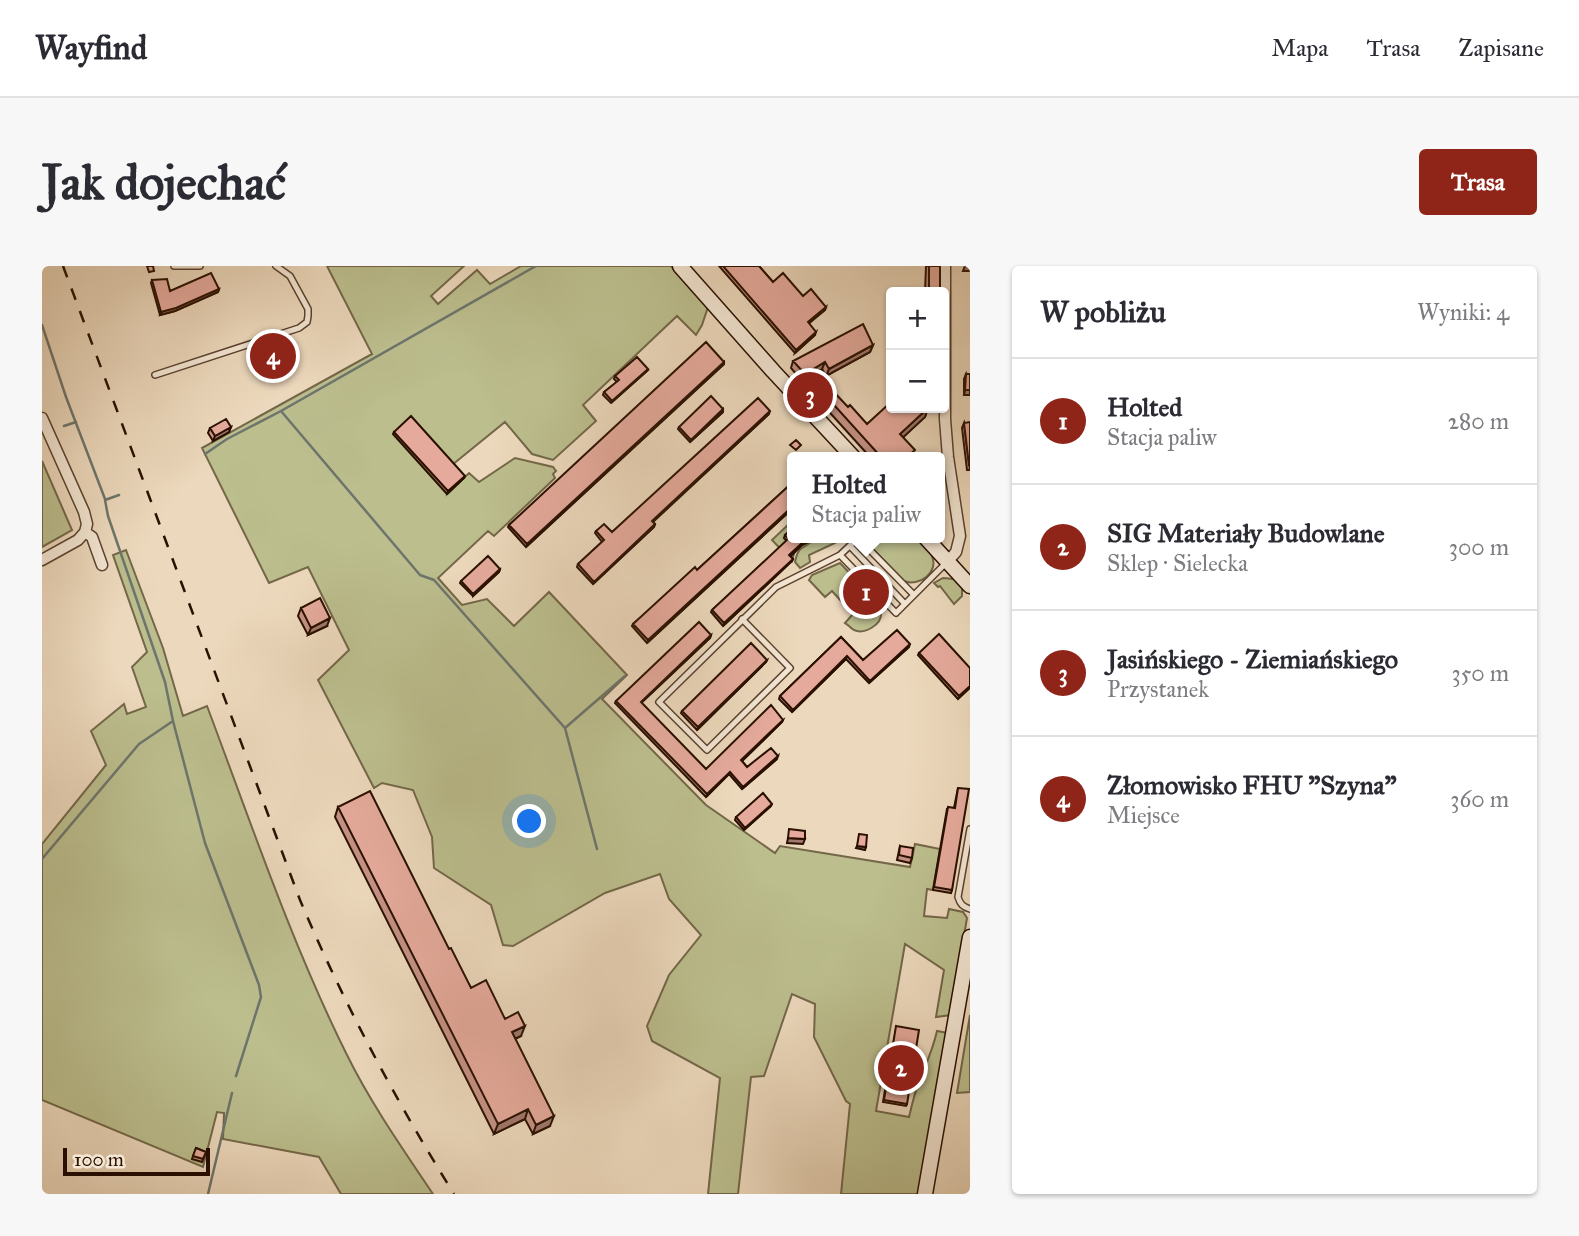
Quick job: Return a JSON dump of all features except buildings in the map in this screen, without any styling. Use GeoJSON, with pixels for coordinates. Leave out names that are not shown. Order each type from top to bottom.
{"type":"FeatureCollection","features":[{"type":"Feature","properties":{"kind":"street"},"geometry":{"type":"LineString","coordinates":[[680,266],[848,452]]}},
{"type":"Feature","properties":{"kind":"street"},"geometry":{"type":"LineString","coordinates":[[945,266],[945,419],[960,536],[956,552],[948,561]]}},
{"type":"Feature","properties":{"kind":"street"},"geometry":{"type":"LineString","coordinates":[[42,418],[87,524],[85,532],[78,540],[42,560]]}},
{"type":"Feature","properties":{"kind":"street"},"geometry":{"type":"LineString","coordinates":[[85,532],[92,537],[102,565]]}},
{"type":"Feature","properties":{"kind":"street"},"geometry":{"type":"LineString","coordinates":[[931,543],[970,586]]}},
{"type":"Feature","properties":{"kind":"street"},"geometry":{"type":"LineString","coordinates":[[925,1194],[970,937]]}},
{"type":"Feature","properties":{"kind":"lane"},"geometry":{"type":"LineString","coordinates":[[174,266],[200,266]]}},
{"type":"Feature","properties":{"kind":"lane"},"geometry":{"type":"LineString","coordinates":[[155,375],[299,327],[306,322],[308,309],[290,276],[276,266]]}},
{"type":"Feature","properties":{"kind":"lane"},"geometry":{"type":"LineString","coordinates":[[742,619],[790,668],[707,750],[659,702],[742,619],[776,587],[840,555],[853,543]]}},
{"type":"Feature","properties":{"kind":"lane"},"geometry":{"type":"LineString","coordinates":[[863,543],[914,595]]}},
{"type":"Feature","properties":{"kind":"lane"},"geometry":{"type":"LineString","coordinates":[[850,546],[905,604]]}},
{"type":"Feature","properties":{"kind":"lane"},"geometry":{"type":"LineString","coordinates":[[840,555],[895,613],[948,561]]}},
{"type":"Feature","properties":{"kind":"lane"},"geometry":{"type":"LineString","coordinates":[[970,829],[958,897],[959,903],[970,909]]}},
{"type":"Feature","properties":{"kind":"green space"},"geometry":{"type":"Polygon","coordinates":[[[327,266],[464,266],[431,296],[438,304],[477,270],[490,284],[521,266],[671,266],[708,307],[696,335],[677,316],[583,405],[596,421],[553,460],[532,454],[505,422],[452,465],[447,494],[469,473],[479,482],[515,458],[553,467],[556,471],[553,474],[555,478],[494,536],[488,531],[438,578],[462,605],[487,599],[514,626],[549,592],[627,675],[602,699],[706,805],[775,853],[780,846],[910,867],[915,844],[940,849],[933,890],[927,889],[924,916],[947,918],[949,909],[963,912],[967,918],[951,1015],[936,1017],[944,970],[905,944],[876,1111],[909,1117],[937,1031],[948,1033],[919,1194],[841,1194],[850,1104],[846,1101],[814,1037],[815,1004],[792,994],[764,1076],[751,1077],[738,1194],[708,1194],[720,1078],[652,1041],[647,1026],[669,975],[701,935],[669,899],[660,874],[605,893],[513,946],[503,945],[491,905],[434,868],[432,837],[413,790],[382,783],[374,788],[318,680],[349,650],[308,567],[269,583],[202,448],[372,354],[327,266]]]}},
{"type":"Feature","properties":{"kind":"green space"},"geometry":{"type":"Polygon","coordinates":[[[42,461],[72,530],[42,547],[42,461]]]}},
{"type":"Feature","properties":{"kind":"green space"},"geometry":{"type":"Polygon","coordinates":[[[787,526],[787,535],[784,538],[795,550],[792,561],[772,540],[787,526]]]}},
{"type":"Feature","properties":{"kind":"green space"},"geometry":{"type":"Polygon","coordinates":[[[810,543],[835,543],[809,555],[810,562],[800,568],[795,562],[801,549],[810,543]]]}},
{"type":"Feature","properties":{"kind":"green space"},"geometry":{"type":"Polygon","coordinates":[[[922,543],[932,556],[933,568],[921,580],[904,581],[870,545],[922,543]]]}},
{"type":"Feature","properties":{"kind":"green space"},"geometry":{"type":"Polygon","coordinates":[[[126,550],[163,648],[183,716],[207,706],[272,882],[326,1011],[365,1089],[433,1194],[341,1194],[319,1157],[223,1139],[224,1113],[217,1112],[203,1167],[42,1100],[42,844],[106,765],[91,731],[124,704],[127,714],[146,707],[132,667],[147,652],[113,555],[126,550]]]}},
{"type":"Feature","properties":{"kind":"green space"},"geometry":{"type":"Polygon","coordinates":[[[840,563],[859,583],[852,592],[869,609],[877,602],[880,607],[879,621],[868,630],[854,630],[845,623],[853,614],[832,591],[825,597],[809,580],[812,575],[840,563]]]}},
{"type":"Feature","properties":{"kind":"green space"},"geometry":{"type":"Polygon","coordinates":[[[943,578],[954,579],[962,588],[962,596],[954,604],[940,586],[934,583],[943,578]]]}},
{"type":"Feature","properties":{"kind":"green space"},"geometry":{"type":"Polygon","coordinates":[[[970,1015],[970,1092],[957,1093],[970,1015]]]}},
{"type":"Feature","properties":{"kind":"waterway"},"geometry":{"type":"LineString","coordinates":[[205,454],[227,439],[536,266]]}},
{"type":"Feature","properties":{"kind":"waterway"},"geometry":{"type":"LineString","coordinates":[[42,325],[105,499]]}},
{"type":"Feature","properties":{"kind":"waterway"},"geometry":{"type":"LineString","coordinates":[[281,411],[420,575],[434,580],[565,728],[597,849]]}},
{"type":"Feature","properties":{"kind":"waterway"},"geometry":{"type":"LineString","coordinates":[[64,426],[76,422]]}},
{"type":"Feature","properties":{"kind":"waterway"},"geometry":{"type":"LineString","coordinates":[[119,495],[105,500],[108,516],[165,682],[205,843],[259,985],[261,997],[236,1076]]}},
{"type":"Feature","properties":{"kind":"waterway"},"geometry":{"type":"LineString","coordinates":[[565,728],[625,676]]}},
{"type":"Feature","properties":{"kind":"waterway"},"geometry":{"type":"LineString","coordinates":[[42,859],[139,744],[173,721]]}},
{"type":"Feature","properties":{"kind":"waterway"},"geometry":{"type":"LineString","coordinates":[[208,1194],[232,1093]]}},
{"type":"Feature","properties":{"kind":"railway"},"geometry":{"type":"LineString","coordinates":[[63,266],[300,900],[371,1050],[454,1194]]}},
{"type":"Feature","properties":{"kind":"place","name":"Złomowisko FHU \"Szyna\""},"geometry":{"type":"Point","coordinates":[273,356]}},
{"type":"Feature","properties":{"kind":"place","name":"Jasińskiego - Ziemiańskiego"},"geometry":{"type":"Point","coordinates":[810,395]}},
{"type":"Feature","properties":{"kind":"place","name":"Holted"},"geometry":{"type":"Point","coordinates":[866,592]}},
{"type":"Feature","properties":{"kind":"place","name":"SIG Materiały Budowlane"},"geometry":{"type":"Point","coordinates":[901,1068]}}]}
